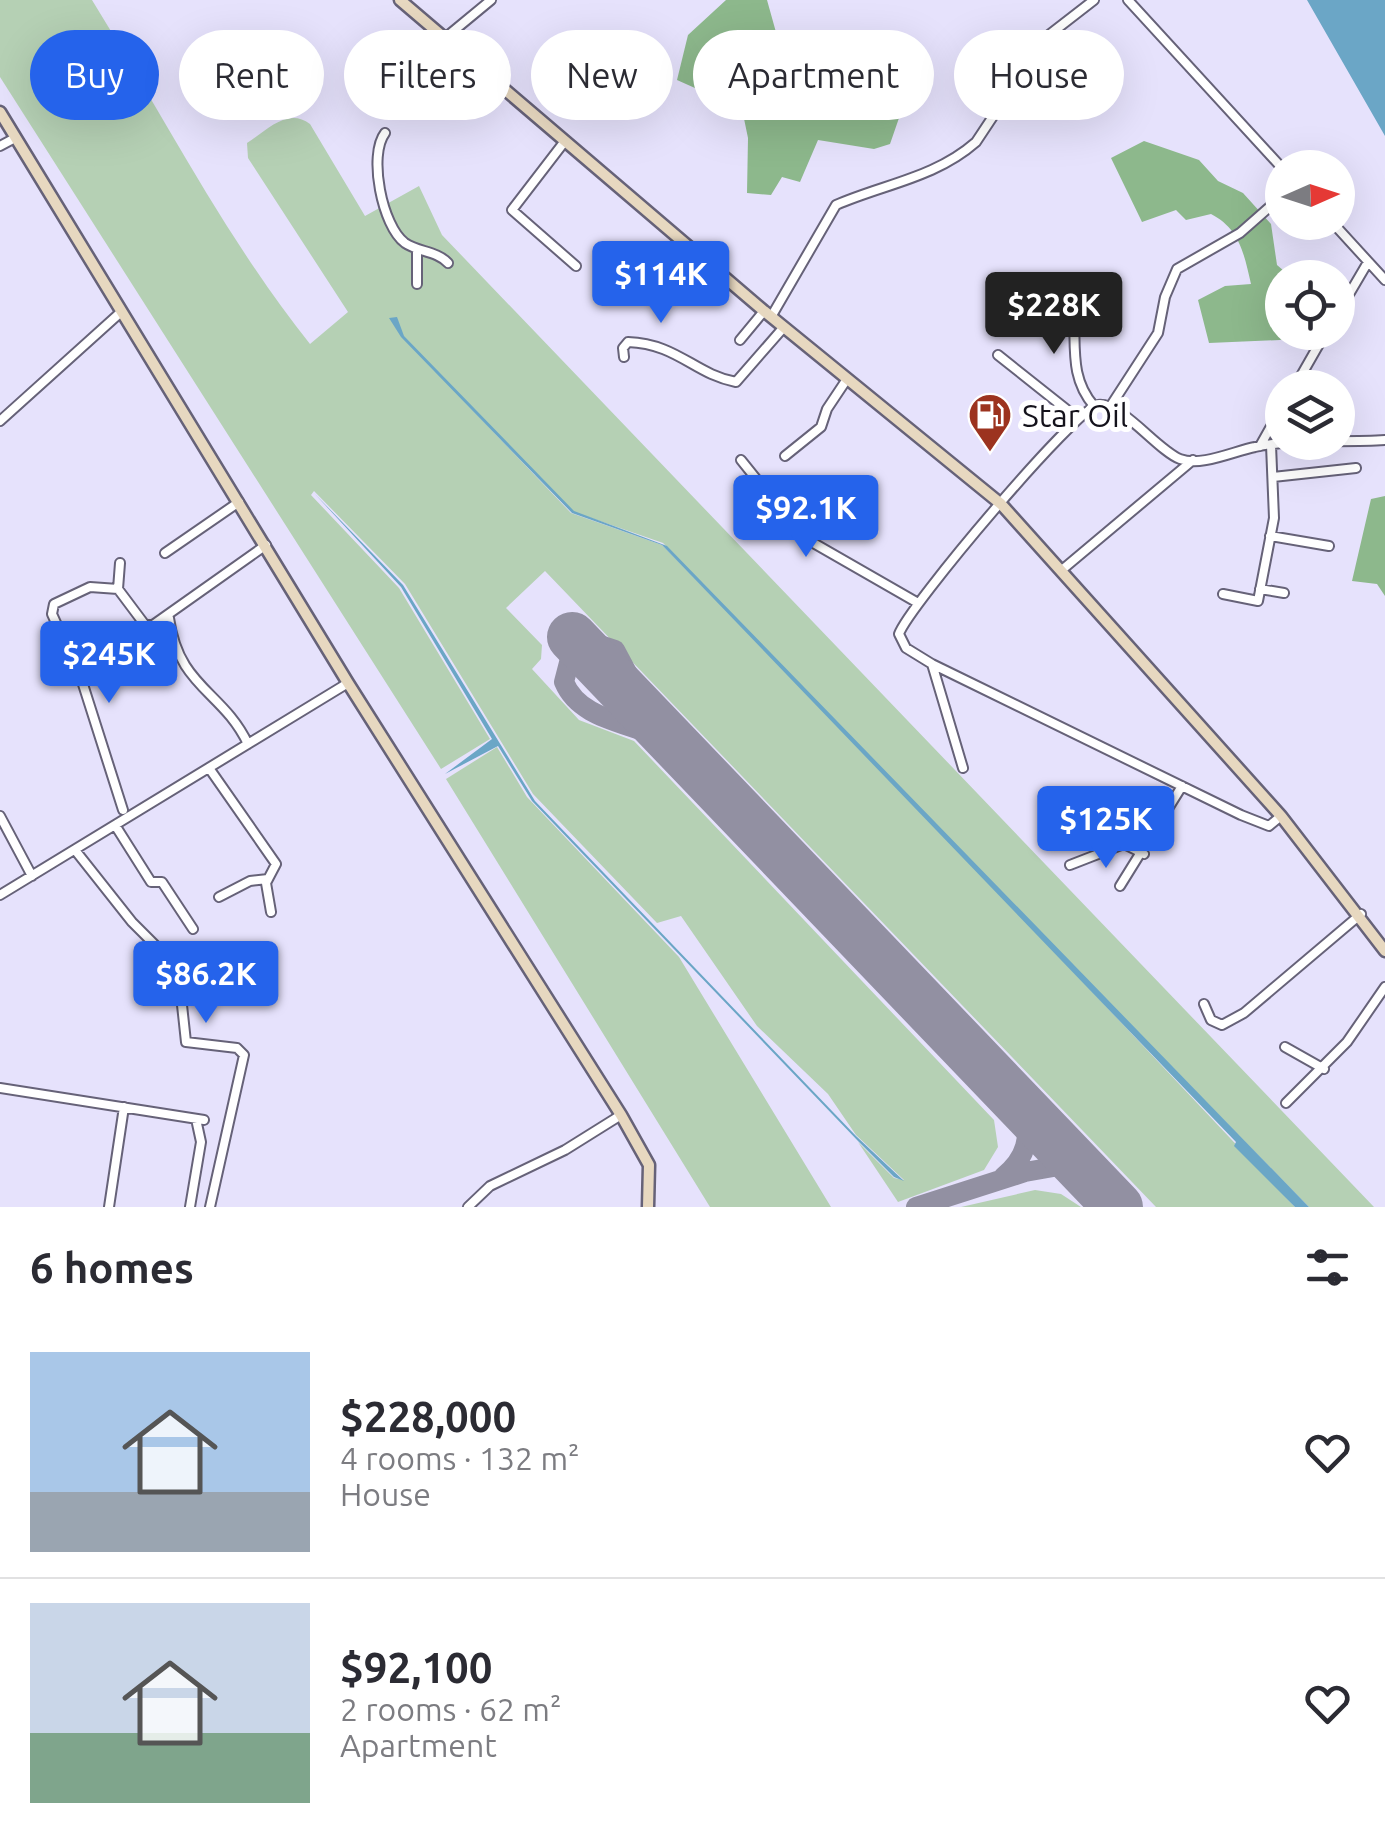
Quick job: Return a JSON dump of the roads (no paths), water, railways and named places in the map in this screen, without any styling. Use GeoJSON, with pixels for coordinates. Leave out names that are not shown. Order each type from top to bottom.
{"type":"FeatureCollection","features":[{"type":"Feature","properties":{"kind":"main road"},"geometry":{"type":"LineString","coordinates":[[400,0],[436,30]]}},
{"type":"Feature","properties":{"kind":"main road"},"geometry":{"type":"LineString","coordinates":[[511,95],[767,314],[1001,504],[1281,816],[1361,914],[1385,950]]}},
{"type":"Feature","properties":{"kind":"main road"},"geometry":{"type":"LineString","coordinates":[[0,112],[348,683],[621,1115],[649,1165],[648,1207]]}},
{"type":"Feature","properties":{"kind":"street"},"geometry":{"type":"LineString","coordinates":[[455,30],[491,0]]}},
{"type":"Feature","properties":{"kind":"street"},"geometry":{"type":"LineString","coordinates":[[740,340],[767,314],[836,205],[925,175],[963,153],[976,142],[1045,38],[1094,0]]}},
{"type":"Feature","properties":{"kind":"street"},"geometry":{"type":"LineString","coordinates":[[1128,0],[1266,150]]}},
{"type":"Feature","properties":{"kind":"street"},"geometry":{"type":"LineString","coordinates":[[385,133],[379,146],[386,220],[404,242],[448,263]]}},
{"type":"Feature","properties":{"kind":"street"},"geometry":{"type":"LineString","coordinates":[[0,146],[16,138]]}},
{"type":"Feature","properties":{"kind":"street"},"geometry":{"type":"LineString","coordinates":[[565,141],[512,210],[576,266]]}},
{"type":"Feature","properties":{"kind":"street"},"geometry":{"type":"LineString","coordinates":[[1110,406],[1158,333],[1165,297],[1177,269],[1240,233],[1265,211]]}},
{"type":"Feature","properties":{"kind":"street"},"geometry":{"type":"LineString","coordinates":[[1348,240],[1385,280]]}},
{"type":"Feature","properties":{"kind":"street"},"geometry":{"type":"LineString","coordinates":[[417,249],[417,284]]}},
{"type":"Feature","properties":{"kind":"street"},"geometry":{"type":"LineString","coordinates":[[1355,284],[1368,262]]}},
{"type":"Feature","properties":{"kind":"street"},"geometry":{"type":"LineString","coordinates":[[1068,284],[1076,306],[1076,382],[1094,406]]}},
{"type":"Feature","properties":{"kind":"street"},"geometry":{"type":"LineString","coordinates":[[0,422],[121,312]]}},
{"type":"Feature","properties":{"kind":"street"},"geometry":{"type":"LineString","coordinates":[[624,357],[623,348],[628,342],[661,345],[718,378],[736,382],[784,328]]}},
{"type":"Feature","properties":{"kind":"street"},"geometry":{"type":"LineString","coordinates":[[998,355],[1076,417]]}},
{"type":"Feature","properties":{"kind":"street"},"geometry":{"type":"LineString","coordinates":[[785,456],[821,427],[827,408],[846,378]]}},
{"type":"Feature","properties":{"kind":"street"},"geometry":{"type":"LineString","coordinates":[[1265,446],[1194,460],[1175,456],[1110,406],[1094,406],[1076,417],[918,604],[902,624],[900,641],[932,664],[1269,826],[1281,816]]}},
{"type":"Feature","properties":{"kind":"street"},"geometry":{"type":"LineString","coordinates":[[1260,446],[1265,437]]}},
{"type":"Feature","properties":{"kind":"street"},"geometry":{"type":"LineString","coordinates":[[1355,441],[1385,440]]}},
{"type":"Feature","properties":{"kind":"street"},"geometry":{"type":"LineString","coordinates":[[741,460],[803,537],[918,604]]}},
{"type":"Feature","properties":{"kind":"street"},"geometry":{"type":"LineString","coordinates":[[1062,569],[1194,460]]}},
{"type":"Feature","properties":{"kind":"street"},"geometry":{"type":"LineString","coordinates":[[1223,594],[1256,602],[1270,536],[1272,460]]}},
{"type":"Feature","properties":{"kind":"street"},"geometry":{"type":"LineString","coordinates":[[1273,477],[1356,468]]}},
{"type":"Feature","properties":{"kind":"street"},"geometry":{"type":"LineString","coordinates":[[165,554],[239,502]]}},
{"type":"Feature","properties":{"kind":"street"},"geometry":{"type":"LineString","coordinates":[[1270,536],[1329,546]]}},
{"type":"Feature","properties":{"kind":"street"},"geometry":{"type":"LineString","coordinates":[[120,563],[118,589],[146,625],[169,618],[266,545]]}},
{"type":"Feature","properties":{"kind":"street"},"geometry":{"type":"LineString","coordinates":[[118,589],[90,587],[73,592],[54,604],[52,614],[81,678],[123,810]]}},
{"type":"Feature","properties":{"kind":"street"},"geometry":{"type":"LineString","coordinates":[[1260,589],[1284,592]]}},
{"type":"Feature","properties":{"kind":"street"},"geometry":{"type":"LineString","coordinates":[[169,618],[190,677],[238,722],[248,744]]}},
{"type":"Feature","properties":{"kind":"street"},"geometry":{"type":"LineString","coordinates":[[932,664],[963,768]]}},
{"type":"Feature","properties":{"kind":"street"},"geometry":{"type":"LineString","coordinates":[[0,895],[348,683]]}},
{"type":"Feature","properties":{"kind":"street"},"geometry":{"type":"LineString","coordinates":[[208,768],[275,861],[268,879],[271,912]]}},
{"type":"Feature","properties":{"kind":"street"},"geometry":{"type":"LineString","coordinates":[[1120,886],[1144,854],[1182,786]]}},
{"type":"Feature","properties":{"kind":"street"},"geometry":{"type":"LineString","coordinates":[[0,816],[32,876]]}},
{"type":"Feature","properties":{"kind":"street"},"geometry":{"type":"LineString","coordinates":[[115,825],[144,875],[151,882],[162,882],[192,929]]}},
{"type":"Feature","properties":{"kind":"street"},"geometry":{"type":"LineString","coordinates":[[1070,865],[1124,844],[1144,854]]}},
{"type":"Feature","properties":{"kind":"street"},"geometry":{"type":"LineString","coordinates":[[75,850],[132,922],[178,968],[186,1042],[238,1048],[244,1055],[210,1207]]}},
{"type":"Feature","properties":{"kind":"street"},"geometry":{"type":"LineString","coordinates":[[219,897],[250,881],[268,879]]}},
{"type":"Feature","properties":{"kind":"street"},"geometry":{"type":"LineString","coordinates":[[1204,1004],[1211,1020],[1222,1026],[1361,914]]}},
{"type":"Feature","properties":{"kind":"street"},"geometry":{"type":"LineString","coordinates":[[1286,1104],[1324,1069],[1385,987]]}},
{"type":"Feature","properties":{"kind":"street"},"geometry":{"type":"LineString","coordinates":[[1284,1047],[1324,1069]]}},
{"type":"Feature","properties":{"kind":"street"},"geometry":{"type":"LineString","coordinates":[[0,1088],[200,1119],[190,1207]]}},
{"type":"Feature","properties":{"kind":"street"},"geometry":{"type":"LineString","coordinates":[[109,1207],[124,1107]]}},
{"type":"Feature","properties":{"kind":"street"},"geometry":{"type":"LineString","coordinates":[[468,1207],[490,1186],[565,1150],[621,1115]]}},
{"type":"Feature","properties":{"kind":"water"},"geometry":{"type":"Polygon","coordinates":[[[1307,0],[1385,0],[1385,136],[1307,0]]]}},
{"type":"Feature","properties":{"kind":"water"},"geometry":{"type":"Polygon","coordinates":[[[397,317],[404,336],[574,511],[667,546],[1309,1207],[1295,1207],[1234,1146],[1236,1142],[662,545],[572,513],[401,337],[389,318],[397,317]]]}},
{"type":"Feature","properties":{"kind":"water"},"geometry":{"type":"Polygon","coordinates":[[[314,493],[403,585],[535,801],[856,1136],[904,1181],[894,1177],[858,1141],[532,801],[498,746],[445,774],[492,739],[401,587],[314,493]]]}},
{"type":"Feature","properties":{"kind":"place","name":"Star Oil"},"geometry":{"type":"Point","coordinates":[990,453]}}]}
